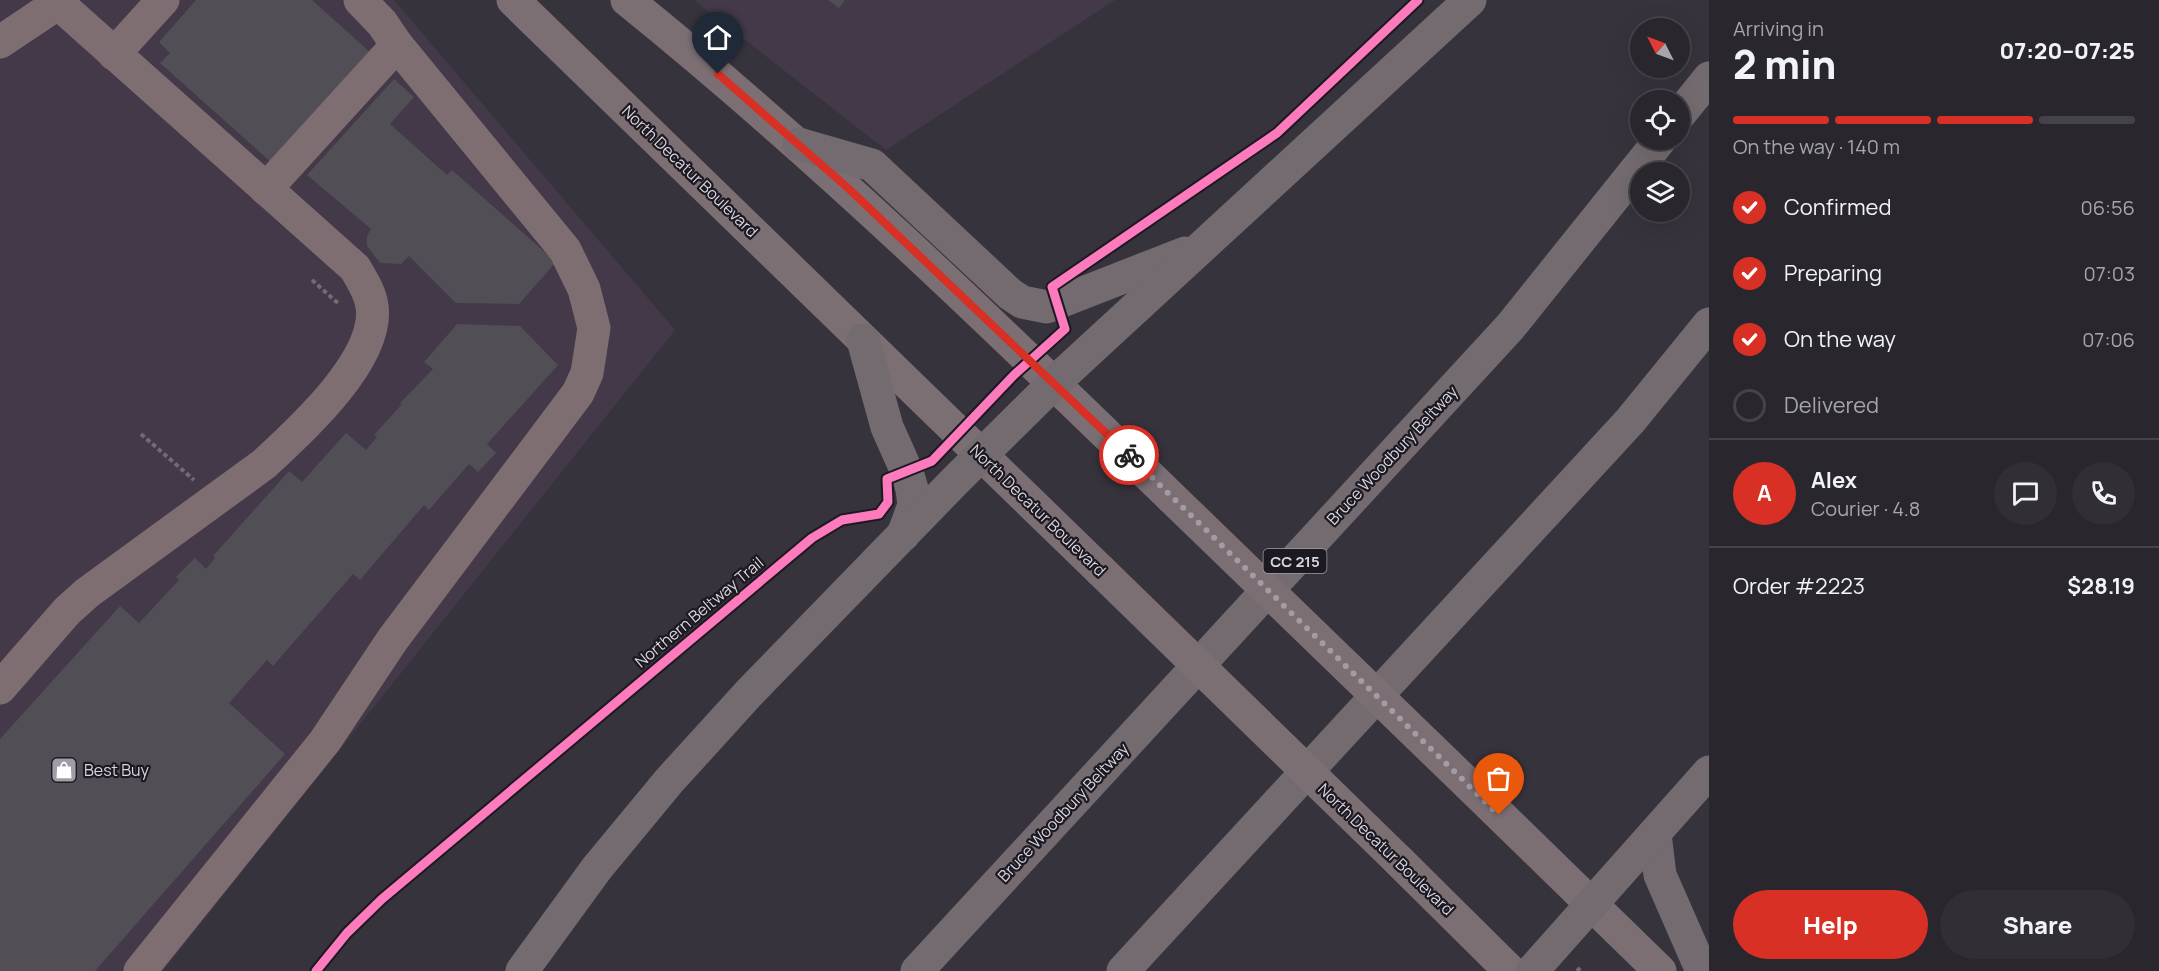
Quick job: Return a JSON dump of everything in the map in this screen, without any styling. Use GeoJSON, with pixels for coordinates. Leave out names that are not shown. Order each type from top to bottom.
{"type":"FeatureCollection","features":[{"type":"Feature","properties":{"kind":"highway"},"geometry":{"type":"LineString","coordinates":[[522,971],[584,885],[669,781],[749,693],[1054,383],[1470,0]]}},
{"type":"Feature","properties":{"kind":"highway"},"geometry":{"type":"LineString","coordinates":[[1690,102],[1709,78]]}},
{"type":"Feature","properties":{"kind":"highway"},"geometry":{"type":"LineString","coordinates":[[799,144],[872,165],[1010,294],[1036,306],[1047,307],[1068,301],[1204,246]]}},
{"type":"Feature","properties":{"kind":"highway","name":"Bruce Woodbury Beltway"},"geometry":{"type":"LineString","coordinates":[[917,971],[1510,327],[1652,150]]}},
{"type":"Feature","properties":{"kind":"highway"},"geometry":{"type":"LineString","coordinates":[[1123,971],[1630,421],[1709,324]]}},
{"type":"Feature","properties":{"kind":"highway"},"geometry":{"type":"LineString","coordinates":[[863,340],[887,427],[912,489],[914,505],[902,539]]}},
{"type":"Feature","properties":{"kind":"highway"},"geometry":{"type":"LineString","coordinates":[[1532,971],[1709,772]]}},
{"type":"Feature","properties":{"kind":"highway"},"geometry":{"type":"LineString","coordinates":[[1655,834],[1660,875],[1702,971]]}},
{"type":"Feature","properties":{"kind":"main road","name":"North Decatur Boulevard"},"geometry":{"type":"LineString","coordinates":[[513,0],[1510,971]]}},
{"type":"Feature","properties":{"kind":"main road"},"geometry":{"type":"LineString","coordinates":[[627,0],[799,144],[1054,383],[1660,971]]}},
{"type":"Feature","properties":{"kind":"lane"},"geometry":{"type":"LineString","coordinates":[[114,54],[163,0]]}},
{"type":"Feature","properties":{"kind":"lane"},"geometry":{"type":"LineString","coordinates":[[140,971],[325,741],[393,639],[551,432],[578,393],[587,373],[594,328],[590,308],[575,267],[557,241],[397,45],[382,23],[360,0]]}},
{"type":"Feature","properties":{"kind":"lane"},"geometry":{"type":"LineString","coordinates":[[0,42],[61,2],[114,54],[355,268],[367,289],[372,308],[371,327],[352,368],[308,420],[264,464],[103,580],[74,605],[0,688]]}},
{"type":"Feature","properties":{"kind":"lane"},"geometry":{"type":"LineString","coordinates":[[266,189],[397,45]]}},
{"type":"Feature","properties":{"kind":"path"},"geometry":{"type":"LineString","coordinates":[[141,434],[215,499]]}},
{"type":"Feature","properties":{"kind":"path"},"geometry":{"type":"LineString","coordinates":[[1577,971],[1582,966]]}},
{"type":"Feature","properties":{"kind":"shaded area"},"geometry":{"type":"Polygon","coordinates":[[[0,0],[394,0],[675,330],[163,971],[0,971],[0,0]]]}},
{"type":"Feature","properties":{"kind":"shaded area"},"geometry":{"type":"Polygon","coordinates":[[[694,0],[1115,0],[886,150],[694,0]]]}},
{"type":"Feature","properties":{"kind":"building"},"geometry":{"type":"Polygon","coordinates":[[[196,0],[312,0],[371,53],[273,164],[160,63],[170,53],[159,42],[196,0]]]}},
{"type":"Feature","properties":{"kind":"building"},"geometry":{"type":"Polygon","coordinates":[[[828,0],[845,0],[839,8],[828,0]]]}},
{"type":"Feature","properties":{"kind":"building"},"geometry":{"type":"Polygon","coordinates":[[[394,79],[414,97],[390,124],[447,175],[452,170],[556,262],[519,304],[456,303],[409,256],[401,264],[380,263],[367,246],[367,236],[371,229],[307,175],[394,79]]]}},
{"type":"Feature","properties":{"kind":"building"},"geometry":{"type":"Polygon","coordinates":[[[457,324],[520,326],[558,365],[487,444],[496,453],[478,472],[469,464],[429,510],[424,505],[360,580],[353,574],[273,666],[267,660],[229,703],[285,754],[95,971],[0,971],[0,739],[120,606],[139,623],[179,580],[176,577],[195,558],[206,569],[215,558],[213,556],[289,471],[302,482],[346,433],[366,450],[377,437],[374,435],[402,404],[400,403],[433,369],[424,362],[457,324]]]}},
{"type":"Feature","properties":{"kind":"cycle path","name":"Northern Beltway Trail"},"geometry":{"type":"LineString","coordinates":[[316,971],[347,933],[382,899],[812,538],[842,520],[879,514],[888,502],[887,479],[932,461],[1014,375],[1065,329],[1052,287],[1277,133],[1418,0]]}},
{"type":"Feature","properties":{"kind":"way so far"},"geometry":{"type":"LineString","coordinates":[[1129,455],[1499,815]]}},
{"type":"Feature","properties":{"kind":"place","name":"Best Buy"},"geometry":{"type":"Point","coordinates":[64,770]}},
{"type":"Feature","properties":{"kind":"route"},"geometry":{"type":"LineString","coordinates":[[718,74],[849,189],[1129,455]]}}]}
